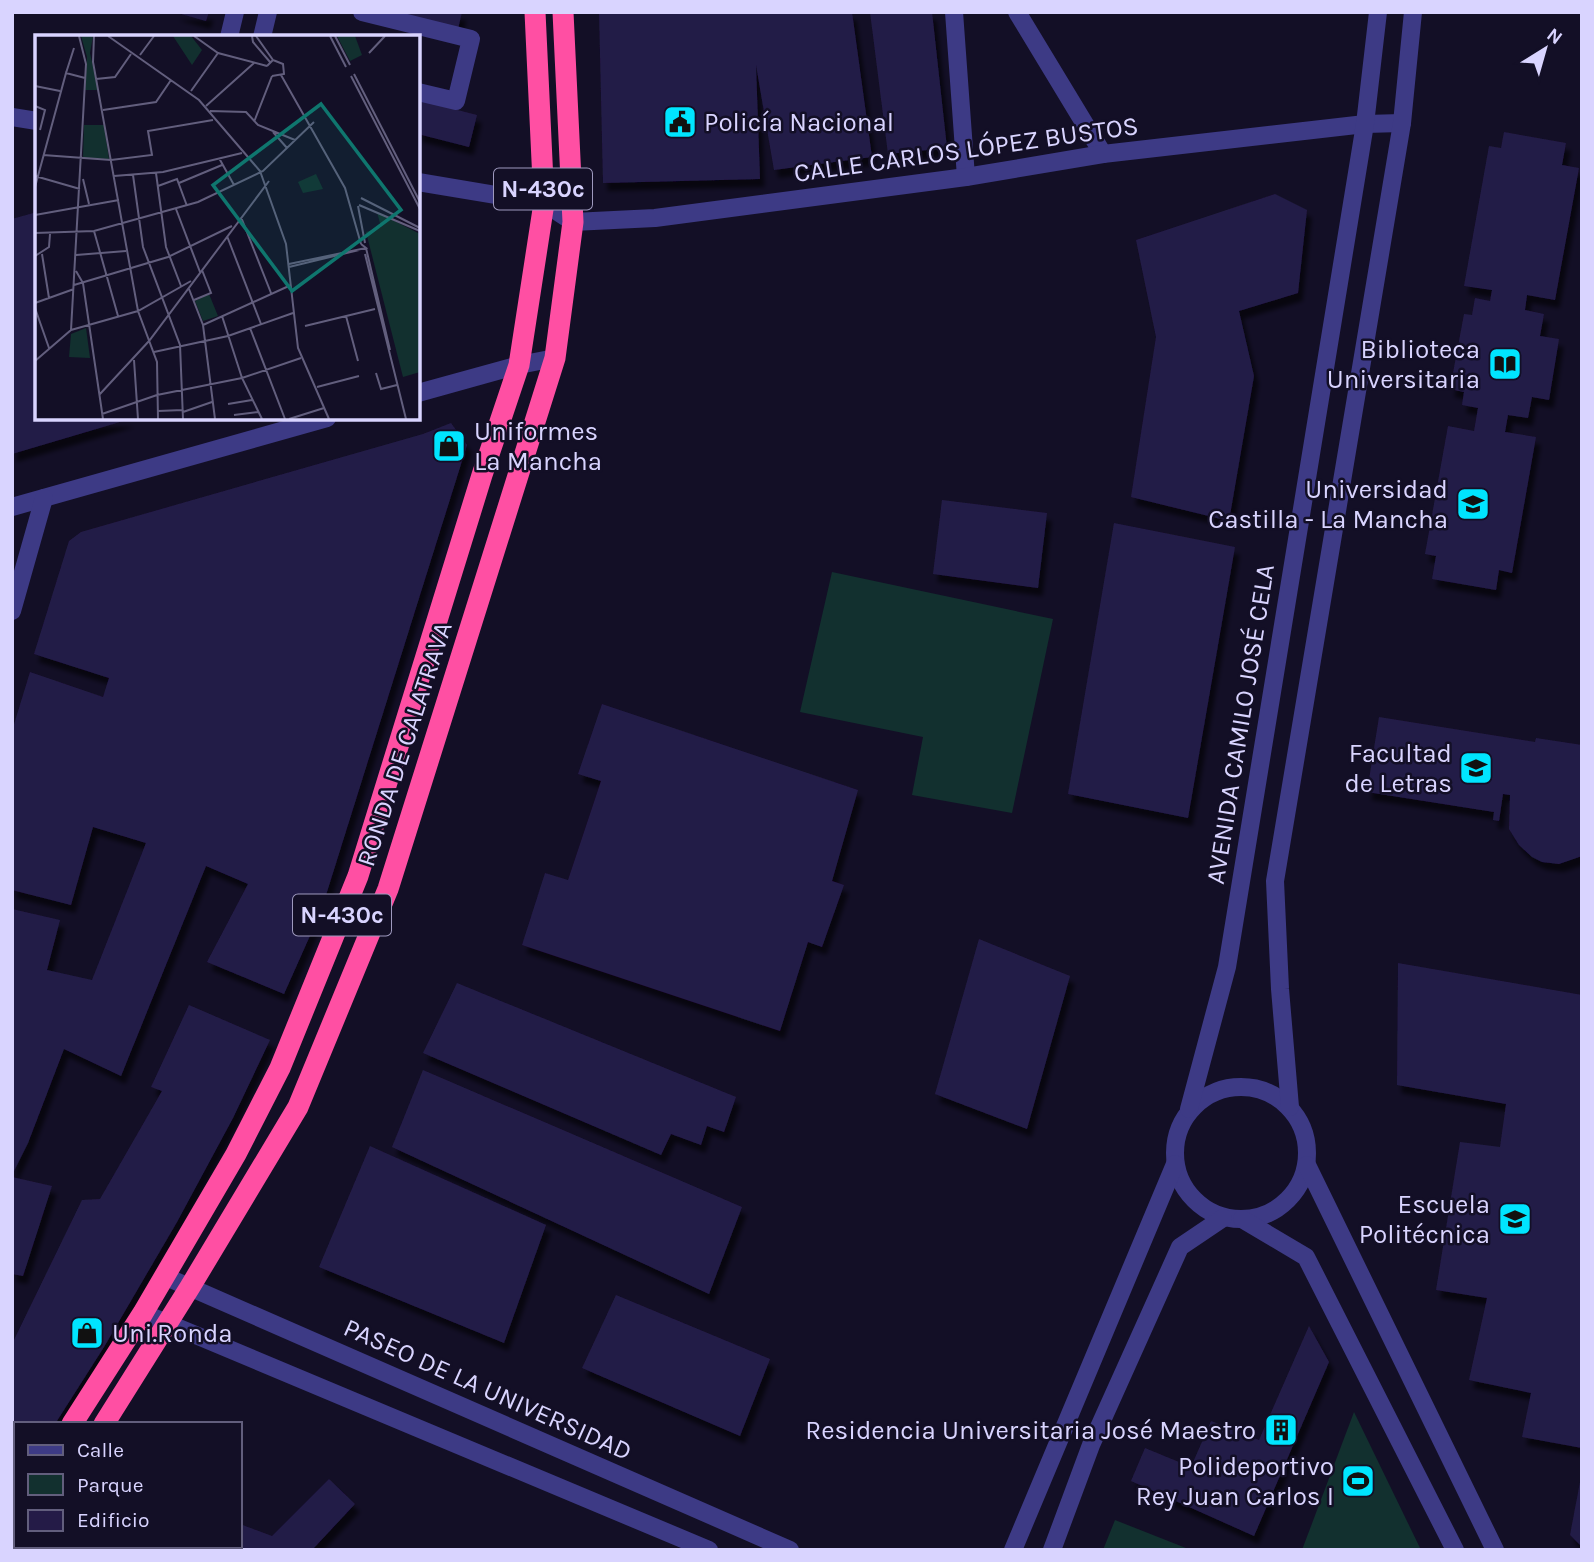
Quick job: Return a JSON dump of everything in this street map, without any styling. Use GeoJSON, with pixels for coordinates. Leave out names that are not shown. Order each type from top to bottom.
{"type":"FeatureCollection","features":[{"type":"Feature","properties":{"kind":"highway","name":"N-430c"},"geometry":{"type":"LineString","coordinates":[[519,365],[544,202],[535,12]]}},
{"type":"Feature","properties":{"kind":"highway","name":"N-430c"},"geometry":{"type":"LineString","coordinates":[[555,358],[573,222],[563,12]]}},
{"type":"Feature","properties":{"kind":"highway","name":"RONDA DE CALATRAVA"},"geometry":{"type":"LineString","coordinates":[[105,1422],[298,1107],[388,889],[555,358]]}},
{"type":"Feature","properties":{"kind":"highway","name":"RONDA DE CALATRAVA"},"geometry":{"type":"LineString","coordinates":[[73,1422],[143,1312],[236,1154],[280,1068],[358,876],[482,475],[519,365]]}},
{"type":"Feature","properties":{"kind":"street"},"geometry":{"type":"LineString","coordinates":[[229,35],[235,12]]}},
{"type":"Feature","properties":{"kind":"street"},"geometry":{"type":"LineString","coordinates":[[262,35],[268,12]]}},
{"type":"Feature","properties":{"kind":"street"},"geometry":{"type":"LineString","coordinates":[[362,12],[471,40],[456,101],[420,92]]}},
{"type":"Feature","properties":{"kind":"street"},"geometry":{"type":"LineString","coordinates":[[954,12],[966,177]]}},
{"type":"Feature","properties":{"kind":"street"},"geometry":{"type":"LineString","coordinates":[[1017,12],[1103,154]]}},
{"type":"Feature","properties":{"kind":"street","name":"AVENIDA CAMILO JOSÉ CELA"},"geometry":{"type":"LineString","coordinates":[[1189,1110],[1227,967],[1365,124],[1378,12]]}},
{"type":"Feature","properties":{"kind":"street"},"geometry":{"type":"LineString","coordinates":[[1413,12],[1402,123],[1275,881],[1280,989],[1290,1107],[1305,1135],[1307,1165],[1495,1550]]}},
{"type":"Feature","properties":{"kind":"street"},"geometry":{"type":"LineString","coordinates":[[12,117],[35,121]]}},
{"type":"Feature","properties":{"kind":"street","name":"CALLE CARLOS LÓPEZ BUSTOS"},"geometry":{"type":"LineString","coordinates":[[573,222],[655,218],[966,177],[1103,154],[1365,124],[1402,123]]}},
{"type":"Feature","properties":{"kind":"street"},"geometry":{"type":"LineString","coordinates":[[420,182],[544,202],[573,222]]}},
{"type":"Feature","properties":{"kind":"street"},"geometry":{"type":"LineString","coordinates":[[420,392],[519,365],[555,358]]}},
{"type":"Feature","properties":{"kind":"street"},"geometry":{"type":"LineString","coordinates":[[12,507],[320,420]]}},
{"type":"Feature","properties":{"kind":"street"},"geometry":{"type":"LineString","coordinates":[[12,611],[44,498]]}},
{"type":"Feature","properties":{"kind":"street"},"geometry":{"type":"LineString","coordinates":[[1013,1550],[1175,1164],[1176,1137],[1189,1110],[1213,1091],[1238,1086],[1269,1092],[1290,1107]]}},
{"type":"Feature","properties":{"kind":"street"},"geometry":{"type":"LineString","coordinates":[[1175,1164],[1188,1193],[1213,1213],[1242,1219],[1274,1211],[1291,1197],[1307,1165]]}},
{"type":"Feature","properties":{"kind":"street"},"geometry":{"type":"LineString","coordinates":[[1052,1550],[1091,1445],[1180,1247],[1223,1217]]}},
{"type":"Feature","properties":{"kind":"street"},"geometry":{"type":"LineString","coordinates":[[1242,1219],[1306,1256],[1455,1550]]}},
{"type":"Feature","properties":{"kind":"street","name":"PASEO DE LA UNIVERSIDAD"},"geometry":{"type":"LineString","coordinates":[[164,1276],[790,1550]]}},
{"type":"Feature","properties":{"kind":"street"},"geometry":{"type":"LineString","coordinates":[[143,1312],[709,1550]]}},
{"type":"Feature","properties":{"kind":"green space"},"geometry":{"type":"Polygon","coordinates":[[[832,572],[1053,619],[1012,813],[912,795],[923,737],[800,712],[832,572]]]}},
{"type":"Feature","properties":{"kind":"green space","name":"Polideportivo Rey Juan Carlos I"},"geometry":{"type":"Polygon","coordinates":[[[1354,1412],[1421,1550],[1302,1550],[1354,1412]]]}},
{"type":"Feature","properties":{"kind":"green space","name":"Polideportivo Rey Juan Carlos I"},"geometry":{"type":"Polygon","coordinates":[[[1115,1520],[1191,1550],[1103,1550],[1115,1520]]]}},
{"type":"Feature","properties":{"kind":"building"},"geometry":{"type":"Polygon","coordinates":[[[174,12],[209,12],[206,21],[174,12]]]}},
{"type":"Feature","properties":{"kind":"building"},"geometry":{"type":"Polygon","coordinates":[[[395,12],[462,12],[458,29],[395,12]]]}},
{"type":"Feature","properties":{"kind":"building","name":"Policía Nacional"},"geometry":{"type":"Polygon","coordinates":[[[599,12],[852,12],[872,157],[774,170],[756,65],[760,179],[603,183],[599,12]]]}},
{"type":"Feature","properties":{"kind":"building"},"geometry":{"type":"Polygon","coordinates":[[[870,12],[932,12],[947,148],[888,154],[870,12]]]}},
{"type":"Feature","properties":{"kind":"building"},"geometry":{"type":"Polygon","coordinates":[[[420,101],[477,115],[469,147],[420,135],[420,101]]]}},
{"type":"Feature","properties":{"kind":"building","name":"Biblioteca Universitaria"},"geometry":{"type":"Polygon","coordinates":[[[1504,132],[1566,143],[1562,165],[1579,168],[1555,300],[1527,295],[1525,310],[1544,314],[1540,336],[1559,339],[1549,400],[1532,397],[1528,418],[1508,415],[1505,432],[1536,437],[1512,573],[1499,570],[1496,590],[1432,579],[1436,556],[1425,554],[1448,426],[1474,431],[1478,408],[1462,405],[1464,392],[1450,389],[1464,314],[1472,315],[1475,298],[1490,301],[1492,290],[1464,286],[1489,146],[1501,148],[1504,132]]]}},
{"type":"Feature","properties":{"kind":"building"},"geometry":{"type":"Polygon","coordinates":[[[1275,194],[1307,210],[1298,293],[1239,311],[1254,376],[1229,521],[1131,497],[1156,337],[1136,240],[1275,194]]]}},
{"type":"Feature","properties":{"kind":"building"},"geometry":{"type":"Polygon","coordinates":[[[35,213],[35,420],[127,420],[12,454],[12,219],[35,213]]]}},
{"type":"Feature","properties":{"kind":"building"},"geometry":{"type":"Polygon","coordinates":[[[451,423],[467,445],[321,911],[284,994],[207,962],[248,884],[206,866],[121,1076],[64,1049],[28,1143],[12,1175],[12,909],[60,920],[47,970],[92,980],[146,843],[93,827],[71,905],[12,890],[12,731],[30,672],[103,697],[109,678],[34,654],[69,541],[81,532],[423,434],[451,423]]]}},
{"type":"Feature","properties":{"kind":"building"},"geometry":{"type":"Polygon","coordinates":[[[942,500],[1047,513],[1038,588],[933,574],[942,500]]]}},
{"type":"Feature","properties":{"kind":"building"},"geometry":{"type":"Polygon","coordinates":[[[1114,523],[1235,547],[1188,818],[1068,794],[1114,523]]]}},
{"type":"Feature","properties":{"kind":"building"},"geometry":{"type":"Polygon","coordinates":[[[602,704],[858,790],[832,881],[844,885],[822,947],[808,942],[780,1031],[522,945],[545,873],[568,880],[601,781],[578,774],[602,704]]]}},
{"type":"Feature","properties":{"kind":"building","name":"Facultad de Letras"},"geometry":{"type":"Polygon","coordinates":[[[1379,717],[1535,742],[1536,738],[1582,745],[1582,856],[1559,864],[1542,862],[1532,857],[1519,845],[1509,829],[1510,795],[1503,794],[1499,821],[1493,820],[1494,812],[1367,792],[1379,717]]]}},
{"type":"Feature","properties":{"kind":"building"},"geometry":{"type":"Polygon","coordinates":[[[979,939],[1070,976],[1027,1129],[935,1094],[979,939]]]}},
{"type":"Feature","properties":{"kind":"building","name":"Escuela Politécnica"},"geometry":{"type":"Polygon","coordinates":[[[1398,963],[1582,995],[1582,1448],[1522,1437],[1531,1393],[1469,1380],[1487,1298],[1436,1290],[1460,1142],[1500,1147],[1506,1104],[1397,1085],[1398,963]]]}},
{"type":"Feature","properties":{"kind":"building"},"geometry":{"type":"Polygon","coordinates":[[[457,983],[736,1097],[724,1132],[707,1126],[701,1145],[671,1134],[661,1155],[423,1053],[457,983]]]}},
{"type":"Feature","properties":{"kind":"building"},"geometry":{"type":"Polygon","coordinates":[[[189,1005],[270,1040],[233,1118],[177,1222],[104,1347],[56,1422],[14,1422],[12,1463],[12,1344],[82,1200],[100,1199],[162,1091],[151,1087],[189,1005]]]}},
{"type":"Feature","properties":{"kind":"building"},"geometry":{"type":"Polygon","coordinates":[[[423,1070],[742,1207],[709,1294],[392,1147],[423,1070]]]}},
{"type":"Feature","properties":{"kind":"building"},"geometry":{"type":"Polygon","coordinates":[[[370,1146],[546,1225],[504,1343],[319,1267],[370,1146]]]}},
{"type":"Feature","properties":{"kind":"building"},"geometry":{"type":"Polygon","coordinates":[[[12,1177],[52,1186],[23,1276],[12,1274],[12,1177]]]}},
{"type":"Feature","properties":{"kind":"building"},"geometry":{"type":"Polygon","coordinates":[[[616,1295],[770,1359],[740,1436],[582,1368],[616,1295]]]}},
{"type":"Feature","properties":{"kind":"building","name":"Residencia Universitaria José Maestro"},"geometry":{"type":"Polygon","coordinates":[[[1309,1326],[1329,1362],[1254,1536],[1131,1481],[1145,1448],[1191,1467],[1211,1421],[1259,1440],[1309,1326]]]}},
{"type":"Feature","properties":{"kind":"building"},"geometry":{"type":"Polygon","coordinates":[[[329,1479],[355,1504],[312,1550],[160,1550],[242,1548],[242,1525],[272,1536],[329,1479]]]}},
{"type":"Feature","properties":{"kind":"building"},"geometry":{"type":"Polygon","coordinates":[[[1582,1482],[1582,1547],[1570,1535],[1582,1482]]]}},
{"type":"Feature","properties":{"kind":"place","name":"Policía Nacional"},"geometry":{"type":"Point","coordinates":[680,122]}},
{"type":"Feature","properties":{"kind":"place","name":"Biblioteca Universitaria"},"geometry":{"type":"Point","coordinates":[1505,364]}},
{"type":"Feature","properties":{"kind":"place","name":"Uniformes La Mancha"},"geometry":{"type":"Point","coordinates":[449,446]}},
{"type":"Feature","properties":{"kind":"place","name":"Universidad Castilla - La Mancha"},"geometry":{"type":"Point","coordinates":[1473,504]}},
{"type":"Feature","properties":{"kind":"place","name":"Facultad de Letras"},"geometry":{"type":"Point","coordinates":[1476,768]}},
{"type":"Feature","properties":{"kind":"place","name":"Escuela Politécnica"},"geometry":{"type":"Point","coordinates":[1515,1219]}},
{"type":"Feature","properties":{"kind":"place","name":"Uni.Ronda"},"geometry":{"type":"Point","coordinates":[87,1333]}},
{"type":"Feature","properties":{"kind":"place","name":"Residencia Universitaria José Maestro"},"geometry":{"type":"Point","coordinates":[1281,1430]}},
{"type":"Feature","properties":{"kind":"place","name":"Polideportivo Rey Juan Carlos I"},"geometry":{"type":"Point","coordinates":[1358,1481]}}]}
